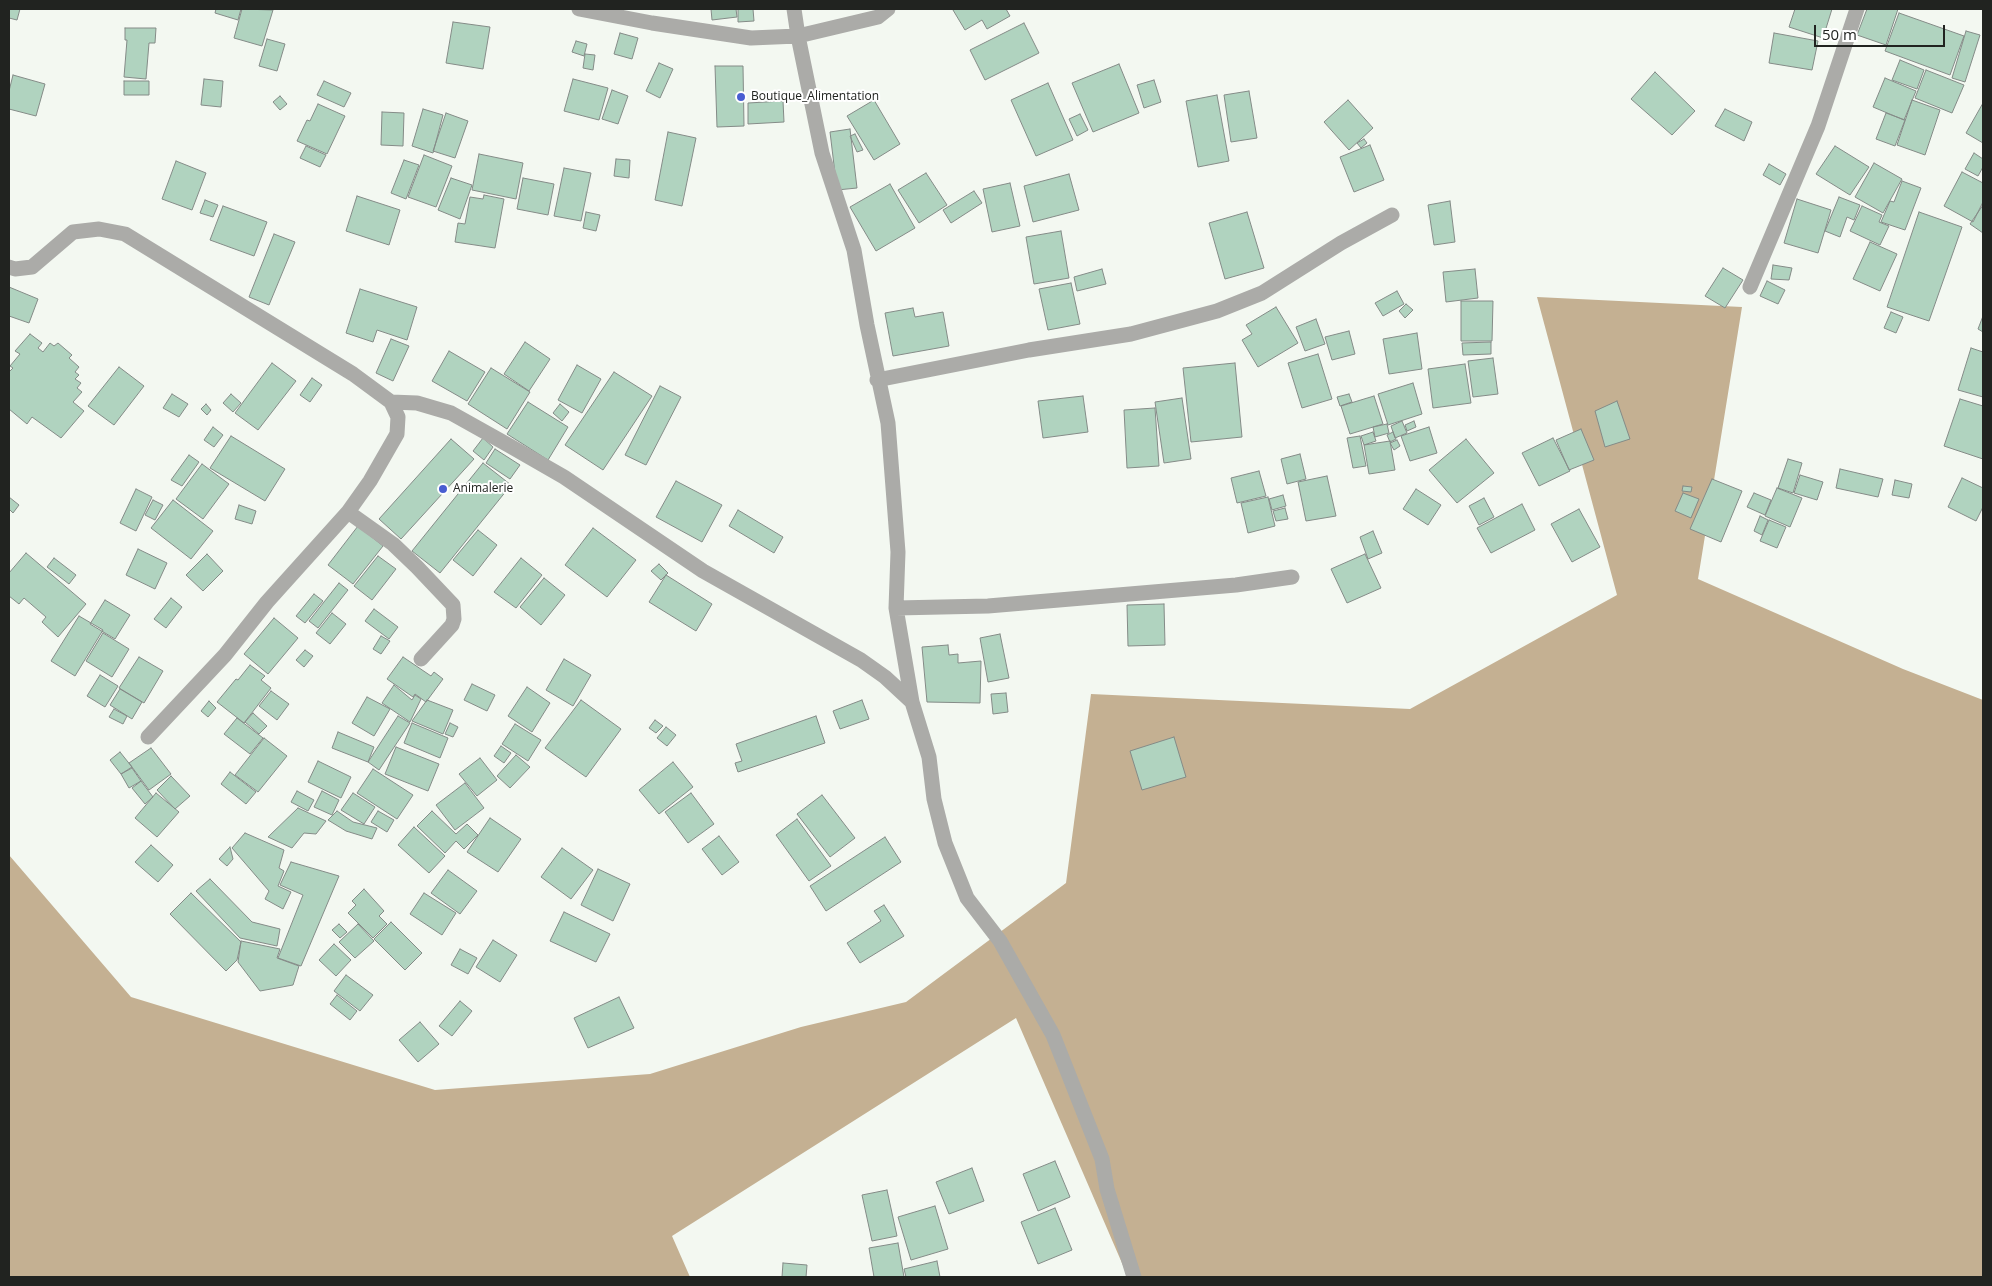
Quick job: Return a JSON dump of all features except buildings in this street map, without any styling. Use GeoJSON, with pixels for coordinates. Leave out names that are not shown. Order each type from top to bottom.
{"type":"FeatureCollection","features":[{"type":"Feature","properties":{"kind":"street"},"geometry":{"type":"LineString","coordinates":[[580,9],[652,16],[751,38],[798,36],[878,17],[888,9]]}},
{"type":"Feature","properties":{"kind":"street"},"geometry":{"type":"LineString","coordinates":[[794,9],[822,153],[854,250],[877,380],[888,423],[898,542],[896,608],[912,702],[928,757],[934,799],[946,842],[967,898],[1000,941],[1053,1035],[1102,1159],[1107,1189],[1134,1277]]}},
{"type":"Feature","properties":{"kind":"street"},"geometry":{"type":"LineString","coordinates":[[1750,287],[1818,126],[1857,9]]}},
{"type":"Feature","properties":{"kind":"street"},"geometry":{"type":"LineString","coordinates":[[877,380],[1029,350],[1131,334],[1217,311],[1262,293],[1341,243],[1392,215]]}},
{"type":"Feature","properties":{"kind":"street"},"geometry":{"type":"LineString","coordinates":[[9,267],[16,269],[32,267],[73,232],[99,229],[125,234],[353,374],[391,402],[398,417],[397,434],[370,481],[348,512],[267,602],[225,655],[148,737]]}},
{"type":"Feature","properties":{"kind":"street"},"geometry":{"type":"LineString","coordinates":[[391,402],[417,403],[451,412],[564,478],[702,571],[861,660],[885,677],[912,702]]}},
{"type":"Feature","properties":{"kind":"street"},"geometry":{"type":"LineString","coordinates":[[348,512],[393,544],[417,566],[453,605],[454,619],[452,625],[421,659]]}},
{"type":"Feature","properties":{"kind":"street"},"geometry":{"type":"LineString","coordinates":[[896,608],[988,606],[1236,585],[1292,577]]}},
{"type":"Feature","properties":{"kind":"shaded area"},"geometry":{"type":"Polygon","coordinates":[[[1537,297],[1742,307],[1698,579],[1903,669],[1983,700],[1983,1277],[1128,1277],[1016,1018],[672,1236],[690,1277],[9,1277],[9,855],[131,997],[435,1090],[650,1074],[801,1027],[906,1002],[1066,883],[1091,694],[1410,709],[1617,595],[1537,297]]]}},
{"type":"Feature","properties":{"kind":"place","name":"Boutique_Alimentation"},"geometry":{"type":"Point","coordinates":[741,97]}},
{"type":"Feature","properties":{"kind":"place","name":"Animalerie"},"geometry":{"type":"Point","coordinates":[443,489]}}]}
